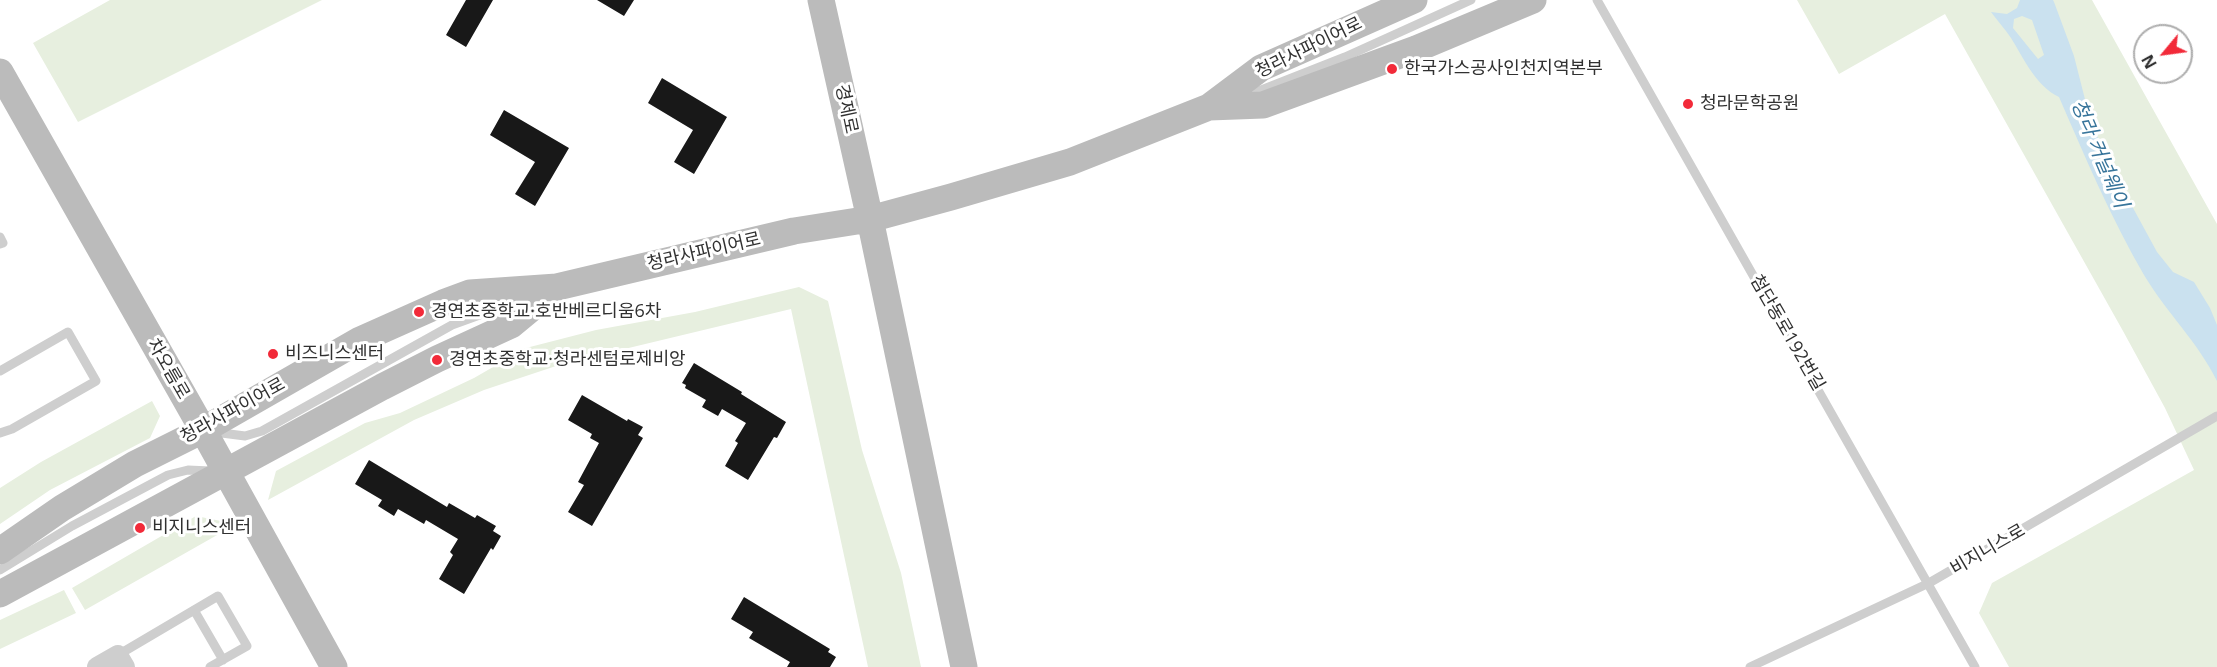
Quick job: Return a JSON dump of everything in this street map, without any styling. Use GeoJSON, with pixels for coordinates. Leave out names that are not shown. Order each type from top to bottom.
{"type":"FeatureCollection","features":[{"type":"Feature","properties":{"kind":"main road","name":"경제로"},"geometry":{"type":"LineString","coordinates":[[821,0],[870,219],[964,667]]}},
{"type":"Feature","properties":{"kind":"main road","name":"청라사파이어로"},"geometry":{"type":"LineString","coordinates":[[0,551],[62,508],[135,464],[203,430],[360,340],[442,303],[470,293],[557,287],[794,231],[870,219],[1070,162],[1209,107],[1261,68],[1414,0]]}},
{"type":"Feature","properties":{"kind":"main road"},"geometry":{"type":"LineString","coordinates":[[1209,107],[1263,105],[1416,49],[1533,0]]}},
{"type":"Feature","properties":{"kind":"main road","name":"차오름로"},"geometry":{"type":"LineString","coordinates":[[0,72],[334,667]]}},
{"type":"Feature","properties":{"kind":"main road"},"geometry":{"type":"LineString","coordinates":[[0,594],[225,471],[428,364],[511,325],[557,287]]}},
{"type":"Feature","properties":{"kind":"street"},"geometry":{"type":"LineString","coordinates":[[97,667],[122,661]]}},
{"type":"Feature","properties":{"kind":"lane"},"geometry":{"type":"LineString","coordinates":[[1209,107],[1345,57],[1471,0]]}},
{"type":"Feature","properties":{"kind":"lane","name":"첨단동로192번길"},"geometry":{"type":"LineString","coordinates":[[1598,0],[1975,667]]}},
{"type":"Feature","properties":{"kind":"lane"},"geometry":{"type":"LineString","coordinates":[[0,237],[3,243],[0,244]]}},
{"type":"Feature","properties":{"kind":"lane"},"geometry":{"type":"LineString","coordinates":[[0,371],[68,332],[96,381],[12,429],[0,433]]}},
{"type":"Feature","properties":{"kind":"lane","name":"비지니스로"},"geometry":{"type":"LineString","coordinates":[[1750,667],[1929,583],[2217,416]]}},
{"type":"Feature","properties":{"kind":"lane"},"geometry":{"type":"LineString","coordinates":[[0,570],[72,526],[168,475],[188,470],[225,471]]}},
{"type":"Feature","properties":{"kind":"lane"},"geometry":{"type":"LineString","coordinates":[[122,661],[194,610],[218,596],[247,646],[210,667]]}},
{"type":"Feature","properties":{"kind":"lane"},"geometry":{"type":"LineString","coordinates":[[194,610],[223,660]]}},
{"type":"Feature","properties":{"kind":"green space"},"geometry":{"type":"Polygon","coordinates":[[[110,0],[322,0],[78,122],[33,43],[110,0]]]}},
{"type":"Feature","properties":{"kind":"green space"},"geometry":{"type":"Polygon","coordinates":[[[1797,0],[2092,0],[2133,73],[2133,84],[2139,84],[2217,224],[2217,667],[2009,667],[1979,613],[1992,583],[2194,470],[2165,408],[2123,331],[1945,14],[1839,74],[1797,0]]]}},
{"type":"Feature","properties":{"kind":"green space"},"geometry":{"type":"Polygon","coordinates":[[[799,287],[828,301],[862,450],[901,573],[921,667],[868,667],[791,309],[562,364],[484,390],[414,420],[268,500],[276,471],[365,423],[400,413],[474,378],[526,348],[596,330],[695,312],[799,287]]]}},
{"type":"Feature","properties":{"kind":"green space"},"geometry":{"type":"Polygon","coordinates":[[[152,401],[160,416],[150,438],[50,490],[0,524],[0,488],[41,462],[152,401]]]}},
{"type":"Feature","properties":{"kind":"green space"},"geometry":{"type":"Polygon","coordinates":[[[196,516],[221,521],[226,530],[85,610],[72,588],[196,516]]]}},
{"type":"Feature","properties":{"kind":"green space"},"geometry":{"type":"Polygon","coordinates":[[[64,590],[76,613],[0,649],[0,620],[64,590]]]}},
{"type":"Feature","properties":{"kind":"water","name":"청라 커널웨이"},"geometry":{"type":"Polygon","coordinates":[[[2020,0],[2053,0],[2074,56],[2090,119],[2108,162],[2157,252],[2173,272],[2194,282],[2210,308],[2217,325],[2217,381],[2201,353],[2153,289],[2120,232],[2059,97],[2037,79],[1991,12],[2007,14],[2017,8],[2020,0]],[[2022,16],[2014,19],[2013,28],[2038,59],[2044,55],[2032,20],[2022,16]]]}},
{"type":"Feature","properties":{"kind":"building"},"geometry":{"type":"Polygon","coordinates":[[[466,0],[493,0],[466,47],[446,35],[466,0]]]}},
{"type":"Feature","properties":{"kind":"building"},"geometry":{"type":"Polygon","coordinates":[[[597,0],[634,0],[624,16],[597,0]]]}},
{"type":"Feature","properties":{"kind":"building"},"geometry":{"type":"Polygon","coordinates":[[[662,78],[727,117],[694,174],[674,162],[693,130],[648,103],[662,78]]]}},
{"type":"Feature","properties":{"kind":"building"},"geometry":{"type":"Polygon","coordinates":[[[504,110],[569,148],[535,206],[515,194],[535,162],[490,135],[504,110]]]}},
{"type":"Feature","properties":{"kind":"building"},"geometry":{"type":"Polygon","coordinates":[[[694,363],[786,422],[777,438],[774,437],[748,480],[725,466],[738,443],[735,441],[746,423],[722,409],[718,416],[702,407],[706,400],[685,388],[686,385],[682,383],[694,363]]]}},
{"type":"Feature","properties":{"kind":"building"},"geometry":{"type":"Polygon","coordinates":[[[582,395],[627,421],[628,419],[643,427],[638,435],[643,438],[592,526],[568,512],[584,485],[578,482],[599,443],[590,438],[592,434],[568,420],[582,395]]]}},
{"type":"Feature","properties":{"kind":"building"},"geometry":{"type":"Polygon","coordinates":[[[369,460],[447,507],[449,503],[475,518],[477,515],[496,526],[493,531],[501,536],[493,550],[491,548],[464,594],[439,579],[453,555],[450,552],[458,539],[426,520],[424,524],[398,509],[394,516],[378,506],[382,500],[355,484],[369,460]]]}},
{"type":"Feature","properties":{"kind":"building"},"geometry":{"type":"Polygon","coordinates":[[[744,597],[830,649],[828,652],[836,657],[830,667],[787,667],[790,662],[749,638],[753,632],[731,619],[744,597]]]}},
{"type":"Feature","properties":{"kind":"place","name":"한국가스공사인천지역본부"},"geometry":{"type":"Point","coordinates":[1392,69]}},
{"type":"Feature","properties":{"kind":"place","name":"청라문학공원"},"geometry":{"type":"Point","coordinates":[1688,104]}},
{"type":"Feature","properties":{"kind":"place","name":"경연초중학교·호반베르디움6차"},"geometry":{"type":"Point","coordinates":[419,312]}},
{"type":"Feature","properties":{"kind":"place","name":"비즈니스센터"},"geometry":{"type":"Point","coordinates":[273,354]}},
{"type":"Feature","properties":{"kind":"place","name":"경연초중학교·청라센텀로제비앙"},"geometry":{"type":"Point","coordinates":[437,360]}},
{"type":"Feature","properties":{"kind":"place","name":"비지니스센터"},"geometry":{"type":"Point","coordinates":[140,528]}}]}
